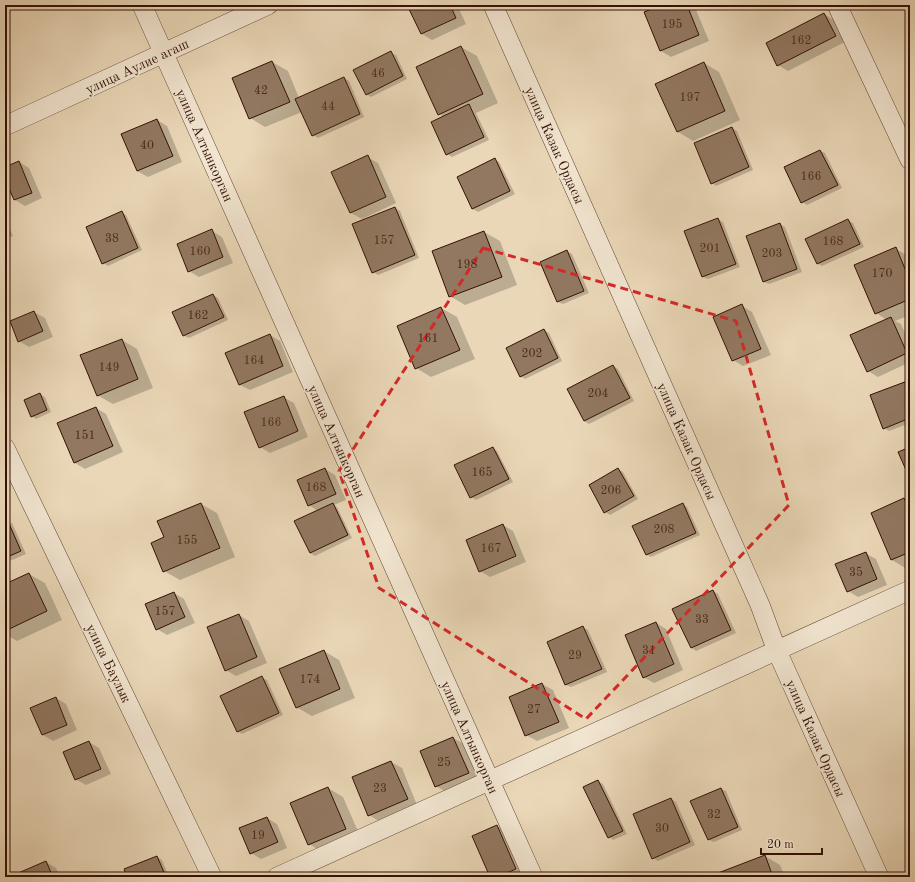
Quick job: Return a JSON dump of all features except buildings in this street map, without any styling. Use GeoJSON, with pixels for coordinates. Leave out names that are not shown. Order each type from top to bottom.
{"type":"FeatureCollection","features":[{"type":"Feature","properties":{"kind":"street","name":"улица Алтынкорган"},"geometry":{"type":"LineString","coordinates":[[142,5],[533,877]]}},
{"type":"Feature","properties":{"kind":"street","name":"улица Аулие агаш"},"geometry":{"type":"LineString","coordinates":[[5,126],[268,5]]}},
{"type":"Feature","properties":{"kind":"street","name":"улица Казак Ордасы"},"geometry":{"type":"LineString","coordinates":[[493,5],[760,605],[777,651],[879,877]]}},
{"type":"Feature","properties":{"kind":"street"},"geometry":{"type":"LineString","coordinates":[[837,5],[910,160]]}},
{"type":"Feature","properties":{"kind":"street","name":"улица Баулык"},"geometry":{"type":"LineString","coordinates":[[5,448],[212,877]]}},
{"type":"Feature","properties":{"kind":"street"},"geometry":{"type":"LineString","coordinates":[[277,877],[910,590]]}},
{"type":"Feature","properties":{"kind":"highlighted area"},"geometry":{"type":"Polygon","coordinates":[[[483,248],[736,321],[789,505],[586,719],[379,588],[339,471],[483,248]]]}}]}
